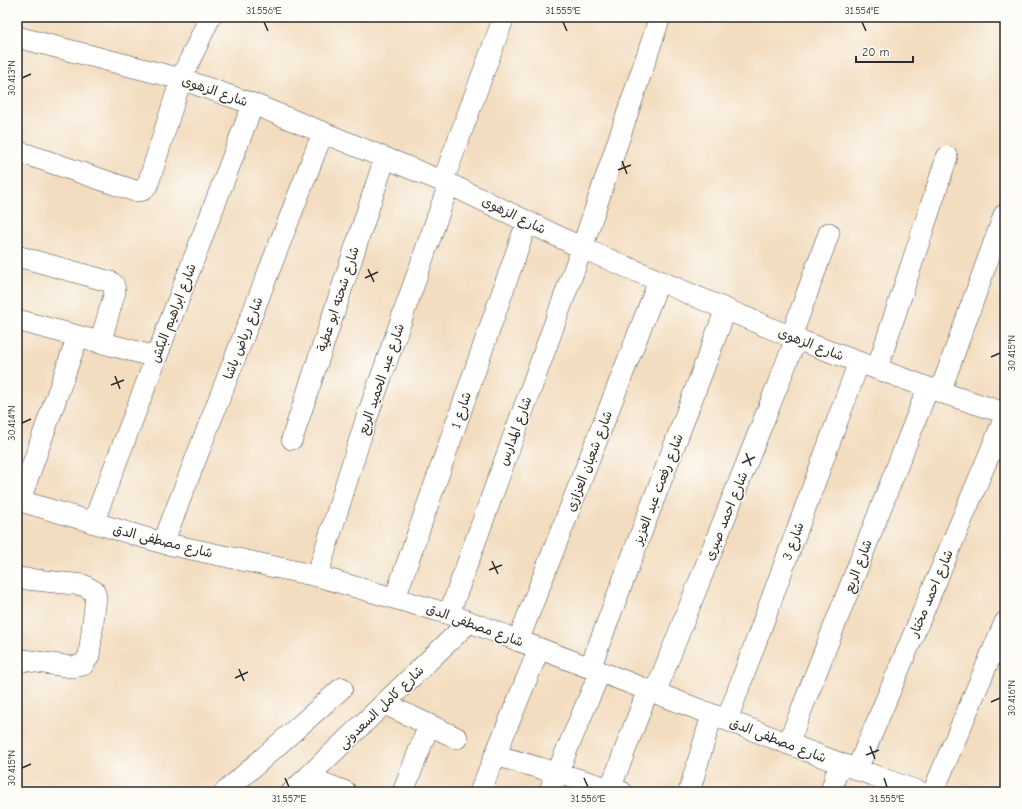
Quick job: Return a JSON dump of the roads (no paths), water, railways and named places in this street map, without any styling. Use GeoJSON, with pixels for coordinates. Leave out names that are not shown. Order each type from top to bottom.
{"type":"FeatureCollection","features":[{"type":"Feature","properties":{"kind":"street"},"geometry":{"type":"LineString","coordinates":[[17,151],[135,191],[143,190],[148,184],[181,80],[210,17]]}},
{"type":"Feature","properties":{"kind":"street","name":"شارع عبد الحميد الربع"},"geometry":{"type":"LineString","coordinates":[[317,576],[365,422],[504,17]]}},
{"type":"Feature","properties":{"kind":"street","name":"شارع المدارس"},"geometry":{"type":"LineString","coordinates":[[449,614],[582,248],[660,17]]}},
{"type":"Feature","properties":{"kind":"street","name":"شارع الزهوى"},"geometry":{"type":"LineString","coordinates":[[17,37],[181,80],[253,104],[446,183],[582,248],[794,338],[934,390],[1005,413]]}},
{"type":"Feature","properties":{"kind":"street","name":"شارع ابراهيم البكش"},"geometry":{"type":"LineString","coordinates":[[93,522],[253,104]]}},
{"type":"Feature","properties":{"kind":"street","name":"شارع رياض باشا"},"geometry":{"type":"LineString","coordinates":[[163,543],[323,132]]}},
{"type":"Feature","properties":{"kind":"street","name":"شارع 3"},"geometry":{"type":"LineString","coordinates":[[689,792],[868,366],[947,157]]}},
{"type":"Feature","properties":{"kind":"street","name":"شارع شحته ابو عطية"},"geometry":{"type":"LineString","coordinates":[[292,439],[385,158]]}},
{"type":"Feature","properties":{"kind":"street","name":"شارع الربع"},"geometry":{"type":"LineString","coordinates":[[788,744],[934,390],[1004,215]]}},
{"type":"Feature","properties":{"kind":"street","name":"شارع 1"},"geometry":{"type":"LineString","coordinates":[[395,598],[527,222]]}},
{"type":"Feature","properties":{"kind":"street","name":"شارع احمد صبرى"},"geometry":{"type":"LineString","coordinates":[[614,791],[651,692],[794,338],[830,233]]}},
{"type":"Feature","properties":{"kind":"street"},"geometry":{"type":"LineString","coordinates":[[17,256],[108,279],[114,285],[115,292],[100,343]]}},
{"type":"Feature","properties":{"kind":"street","name":"شارع شعبان العزازى"},"geometry":{"type":"LineString","coordinates":[[518,641],[660,281]]}},
{"type":"Feature","properties":{"kind":"street","name":"شارع رفعت عبد العزيز"},"geometry":{"type":"LineString","coordinates":[[549,792],[595,670],[726,309]]}},
{"type":"Feature","properties":{"kind":"street"},"geometry":{"type":"LineString","coordinates":[[17,320],[156,357]]}},
{"type":"Feature","properties":{"kind":"street"},"geometry":{"type":"LineString","coordinates":[[18,500],[78,336]]}},
{"type":"Feature","properties":{"kind":"street","name":"شارع احمد مختار"},"geometry":{"type":"LineString","coordinates":[[831,792],[848,766],[1005,418]]}},
{"type":"Feature","properties":{"kind":"street","name":"شارع مصطفى الدق"},"geometry":{"type":"LineString","coordinates":[[18,500],[163,543],[317,576],[449,614],[788,744],[920,792]]}},
{"type":"Feature","properties":{"kind":"street"},"geometry":{"type":"LineString","coordinates":[[17,578],[83,585],[94,591],[96,604],[89,656],[83,665],[72,667],[17,660]]}},
{"type":"Feature","properties":{"kind":"street","name":"شارع كامل السعدونى"},"geometry":{"type":"LineString","coordinates":[[292,792],[469,622]]}},
{"type":"Feature","properties":{"kind":"street"},"geometry":{"type":"LineString","coordinates":[[933,792],[1005,622]]}},
{"type":"Feature","properties":{"kind":"street"},"geometry":{"type":"LineString","coordinates":[[480,792],[539,649]]}},
{"type":"Feature","properties":{"kind":"street"},"geometry":{"type":"LineString","coordinates":[[225,792],[342,688]]}},
{"type":"Feature","properties":{"kind":"street"},"geometry":{"type":"LineString","coordinates":[[385,704],[457,738]]}},
{"type":"Feature","properties":{"kind":"street"},"geometry":{"type":"LineString","coordinates":[[403,792],[429,725]]}},
{"type":"Feature","properties":{"kind":"street"},"geometry":{"type":"LineString","coordinates":[[494,755],[614,791]]}},
{"type":"Feature","properties":{"kind":"street"},"geometry":{"type":"LineString","coordinates":[[308,777],[346,792]]}}]}
